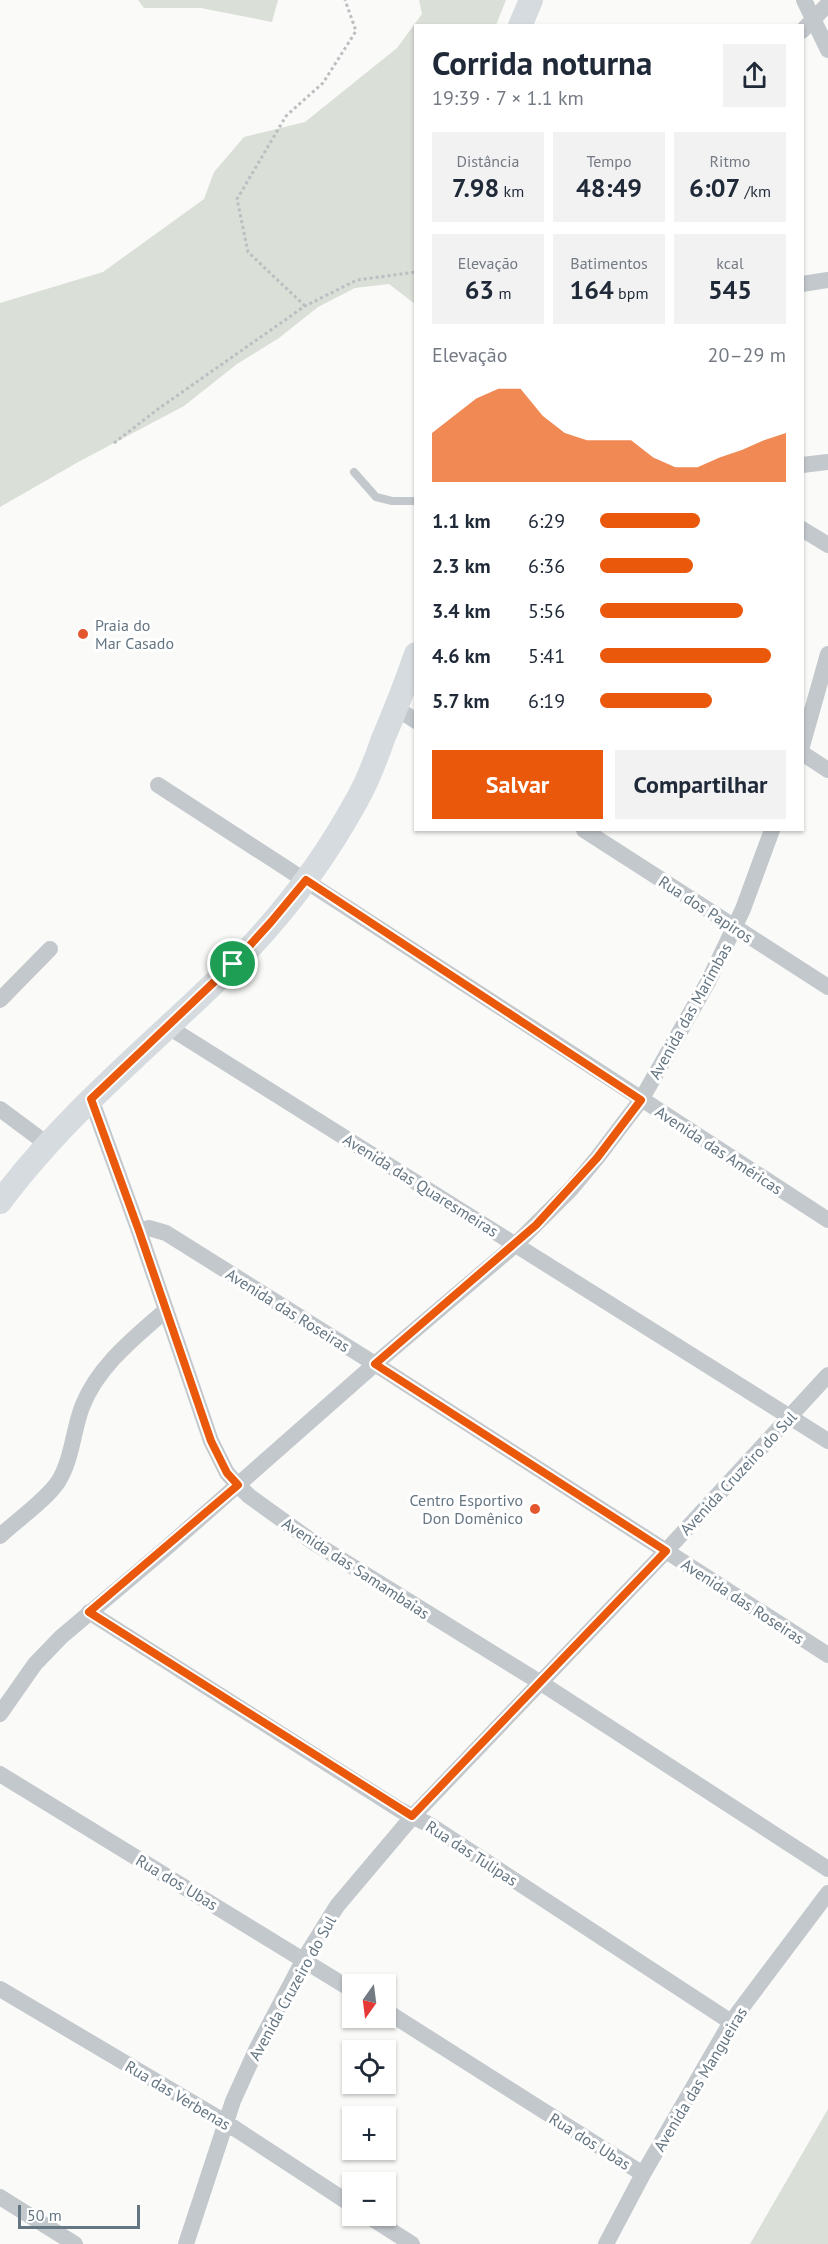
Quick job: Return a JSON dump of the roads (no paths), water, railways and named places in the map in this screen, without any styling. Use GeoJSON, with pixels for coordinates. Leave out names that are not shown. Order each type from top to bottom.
{"type":"FeatureCollection","features":[{"type":"Feature","properties":{"kind":"main road"},"geometry":{"type":"LineString","coordinates":[[521,24],[531,0]]}},
{"type":"Feature","properties":{"kind":"main road"},"geometry":{"type":"LineString","coordinates":[[0,1202],[47,1144],[233,964],[306,880],[334,840],[406,714],[414,666]]}},
{"type":"Feature","properties":{"kind":"street"},"geometry":{"type":"LineString","coordinates":[[804,0],[808,25],[828,50]]}},
{"type":"Feature","properties":{"kind":"street"},"geometry":{"type":"LineString","coordinates":[[808,25],[828,4]]}},
{"type":"Feature","properties":{"kind":"street"},"geometry":{"type":"LineString","coordinates":[[804,284],[828,280]]}},
{"type":"Feature","properties":{"kind":"street"},"geometry":{"type":"LineString","coordinates":[[804,465],[828,462]]}},
{"type":"Feature","properties":{"kind":"street"},"geometry":{"type":"LineString","coordinates":[[804,530],[828,545]]}},
{"type":"Feature","properties":{"kind":"street"},"geometry":{"type":"LineString","coordinates":[[804,739],[828,654]]}},
{"type":"Feature","properties":{"kind":"street"},"geometry":{"type":"LineString","coordinates":[[804,754],[828,770]]}},
{"type":"Feature","properties":{"kind":"street","name":"Avenida das Américas"},"geometry":{"type":"LineString","coordinates":[[158,785],[828,1220]]}},
{"type":"Feature","properties":{"kind":"street","name":"Rua dos Papiros"},"geometry":{"type":"LineString","coordinates":[[586,831],[828,987]]}},
{"type":"Feature","properties":{"kind":"street","name":"Avenida das Marimbas"},"geometry":{"type":"LineString","coordinates":[[0,1714],[35,1664],[61,1637],[515,1245],[572,1188],[641,1100],[713,972],[735,928],[772,831]]}},
{"type":"Feature","properties":{"kind":"street"},"geometry":{"type":"LineString","coordinates":[[4,992],[51,949]]}},
{"type":"Feature","properties":{"kind":"street","name":"Avenida das Quaresmeiras"},"geometry":{"type":"LineString","coordinates":[[167,1026],[828,1441]]}},
{"type":"Feature","properties":{"kind":"street","name":"Avenida das Samambaias"},"geometry":{"type":"LineString","coordinates":[[91,1099],[211,1441],[227,1473],[238,1485],[249,1496],[312,1542],[541,1683],[828,1869]]}},
{"type":"Feature","properties":{"kind":"street"},"geometry":{"type":"LineString","coordinates":[[0,1109],[47,1144]]}},
{"type":"Feature","properties":{"kind":"street","name":"Avenida das Roseiras"},"geometry":{"type":"LineString","coordinates":[[139,1231],[150,1228],[165,1233],[375,1364],[828,1655]]}},
{"type":"Feature","properties":{"kind":"street"},"geometry":{"type":"LineString","coordinates":[[0,1536],[57,1483],[68,1459],[82,1406],[101,1372],[126,1344],[166,1310]]}},
{"type":"Feature","properties":{"kind":"street","name":"Avenida Cruzeiro do Sul"},"geometry":{"type":"LineString","coordinates":[[186,2244],[225,2122],[257,2048],[304,1959],[337,1906],[412,1816],[666,1551],[828,1374]]}},
{"type":"Feature","properties":{"kind":"street","name":"Rua das Tulipas"},"geometry":{"type":"LineString","coordinates":[[89,1612],[440,1832],[731,2022]]}},
{"type":"Feature","properties":{"kind":"street","name":"Rua dos Ubas"},"geometry":{"type":"LineString","coordinates":[[0,1774],[342,1984]]}},
{"type":"Feature","properties":{"kind":"street","name":"Avenida das Mangueiras"},"geometry":{"type":"LineString","coordinates":[[606,2244],[643,2174],[731,2022],[828,1893]]}},
{"type":"Feature","properties":{"kind":"street","name":"Rua das Verbenas"},"geometry":{"type":"LineString","coordinates":[[0,1989],[225,2122],[342,2198]]}},
{"type":"Feature","properties":{"kind":"street","name":"Rua dos Ubas"},"geometry":{"type":"LineString","coordinates":[[396,2017],[643,2174]]}},
{"type":"Feature","properties":{"kind":"street"},"geometry":{"type":"LineString","coordinates":[[0,2197],[75,2244]]}},
{"type":"Feature","properties":{"kind":"street"},"geometry":{"type":"LineString","coordinates":[[384,2226],[412,2244]]}},
{"type":"Feature","properties":{"kind":"lane"},"geometry":{"type":"LineString","coordinates":[[354,472],[376,496],[392,501],[414,501]]}},
{"type":"Feature","properties":{"kind":"place","name":"Praia do Mar Casado"},"geometry":{"type":"Point","coordinates":[83,634]}},
{"type":"Feature","properties":{"kind":"place","name":"Centro Esportivo Don Domênico"},"geometry":{"type":"Point","coordinates":[535,1509]}}]}
